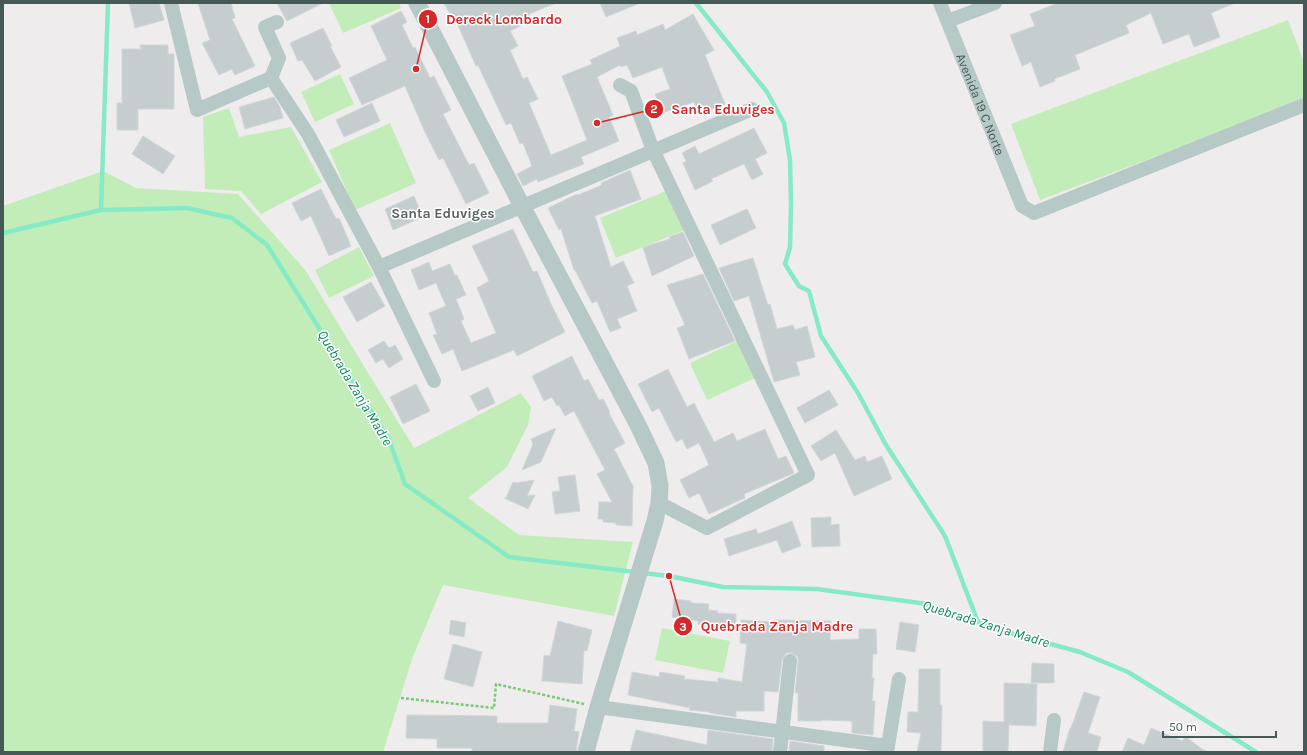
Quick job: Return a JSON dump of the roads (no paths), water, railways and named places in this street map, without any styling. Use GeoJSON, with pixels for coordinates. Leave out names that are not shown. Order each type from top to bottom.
{"type":"FeatureCollection","features":[{"type":"Feature","properties":{"kind":"street"},"geometry":{"type":"LineString","coordinates":[[171,3],[197,110],[271,78],[279,58],[265,27],[277,22]]}},
{"type":"Feature","properties":{"kind":"street"},"geometry":{"type":"LineString","coordinates":[[416,3],[638,424],[656,463],[660,486],[659,503],[655,521],[598,707],[586,752]]}},
{"type":"Feature","properties":{"kind":"street","name":"Avenida 19 C Norte"},"geometry":{"type":"LineString","coordinates":[[940,3],[1022,206],[1034,213],[1304,105]]}},
{"type":"Feature","properties":{"kind":"street"},"geometry":{"type":"LineString","coordinates":[[948,22],[995,3]]}},
{"type":"Feature","properties":{"kind":"street"},"geometry":{"type":"LineString","coordinates":[[271,78],[308,134],[379,267],[434,381]]}},
{"type":"Feature","properties":{"kind":"street"},"geometry":{"type":"LineString","coordinates":[[620,85],[630,91],[653,150],[808,475],[707,528],[659,503]]}},
{"type":"Feature","properties":{"kind":"street"},"geometry":{"type":"LineString","coordinates":[[379,267],[752,109]]}},
{"type":"Feature","properties":{"kind":"street"},"geometry":{"type":"LineString","coordinates":[[780,752],[790,661]]}},
{"type":"Feature","properties":{"kind":"street"},"geometry":{"type":"LineString","coordinates":[[598,707],[782,731],[887,749],[899,679]]}},
{"type":"Feature","properties":{"kind":"street"},"geometry":{"type":"LineString","coordinates":[[1050,752],[1054,720]]}},
{"type":"Feature","properties":{"kind":"waterway"},"geometry":{"type":"LineString","coordinates":[[101,210],[108,3]]}},
{"type":"Feature","properties":{"kind":"waterway"},"geometry":{"type":"LineString","coordinates":[[696,3],[767,92],[784,123],[790,160],[791,203],[790,247],[785,264],[799,286],[809,291],[821,336],[858,393],[886,445],[945,536],[978,622]]}},
{"type":"Feature","properties":{"kind":"waterway","name":"Quebrada Zanja Madre"},"geometry":{"type":"LineString","coordinates":[[3,233],[101,210],[187,208],[232,218],[267,245],[389,440],[405,484],[509,557],[635,572]]}},
{"type":"Feature","properties":{"kind":"waterway","name":"Quebrada Zanja Madre"},"geometry":{"type":"LineString","coordinates":[[643,573],[669,576],[723,587],[817,589],[927,604],[1003,631],[1080,652],[1128,672],[1256,752]]}},
{"type":"Feature","properties":{"kind":"place","name":"Dereck Lombardo"},"geometry":{"type":"Point","coordinates":[416,69]}},
{"type":"Feature","properties":{"kind":"place","name":"Santa Eduviges"},"geometry":{"type":"Point","coordinates":[597,123]}},
{"type":"Feature","properties":{"kind":"place","name":"Quebrada Zanja Madre"},"geometry":{"type":"Point","coordinates":[669,576]}},
{"type":"Feature","properties":{"kind":"district","name":"Santa Eduviges"},"geometry":{"type":"Point","coordinates":[443,213]}}]}
